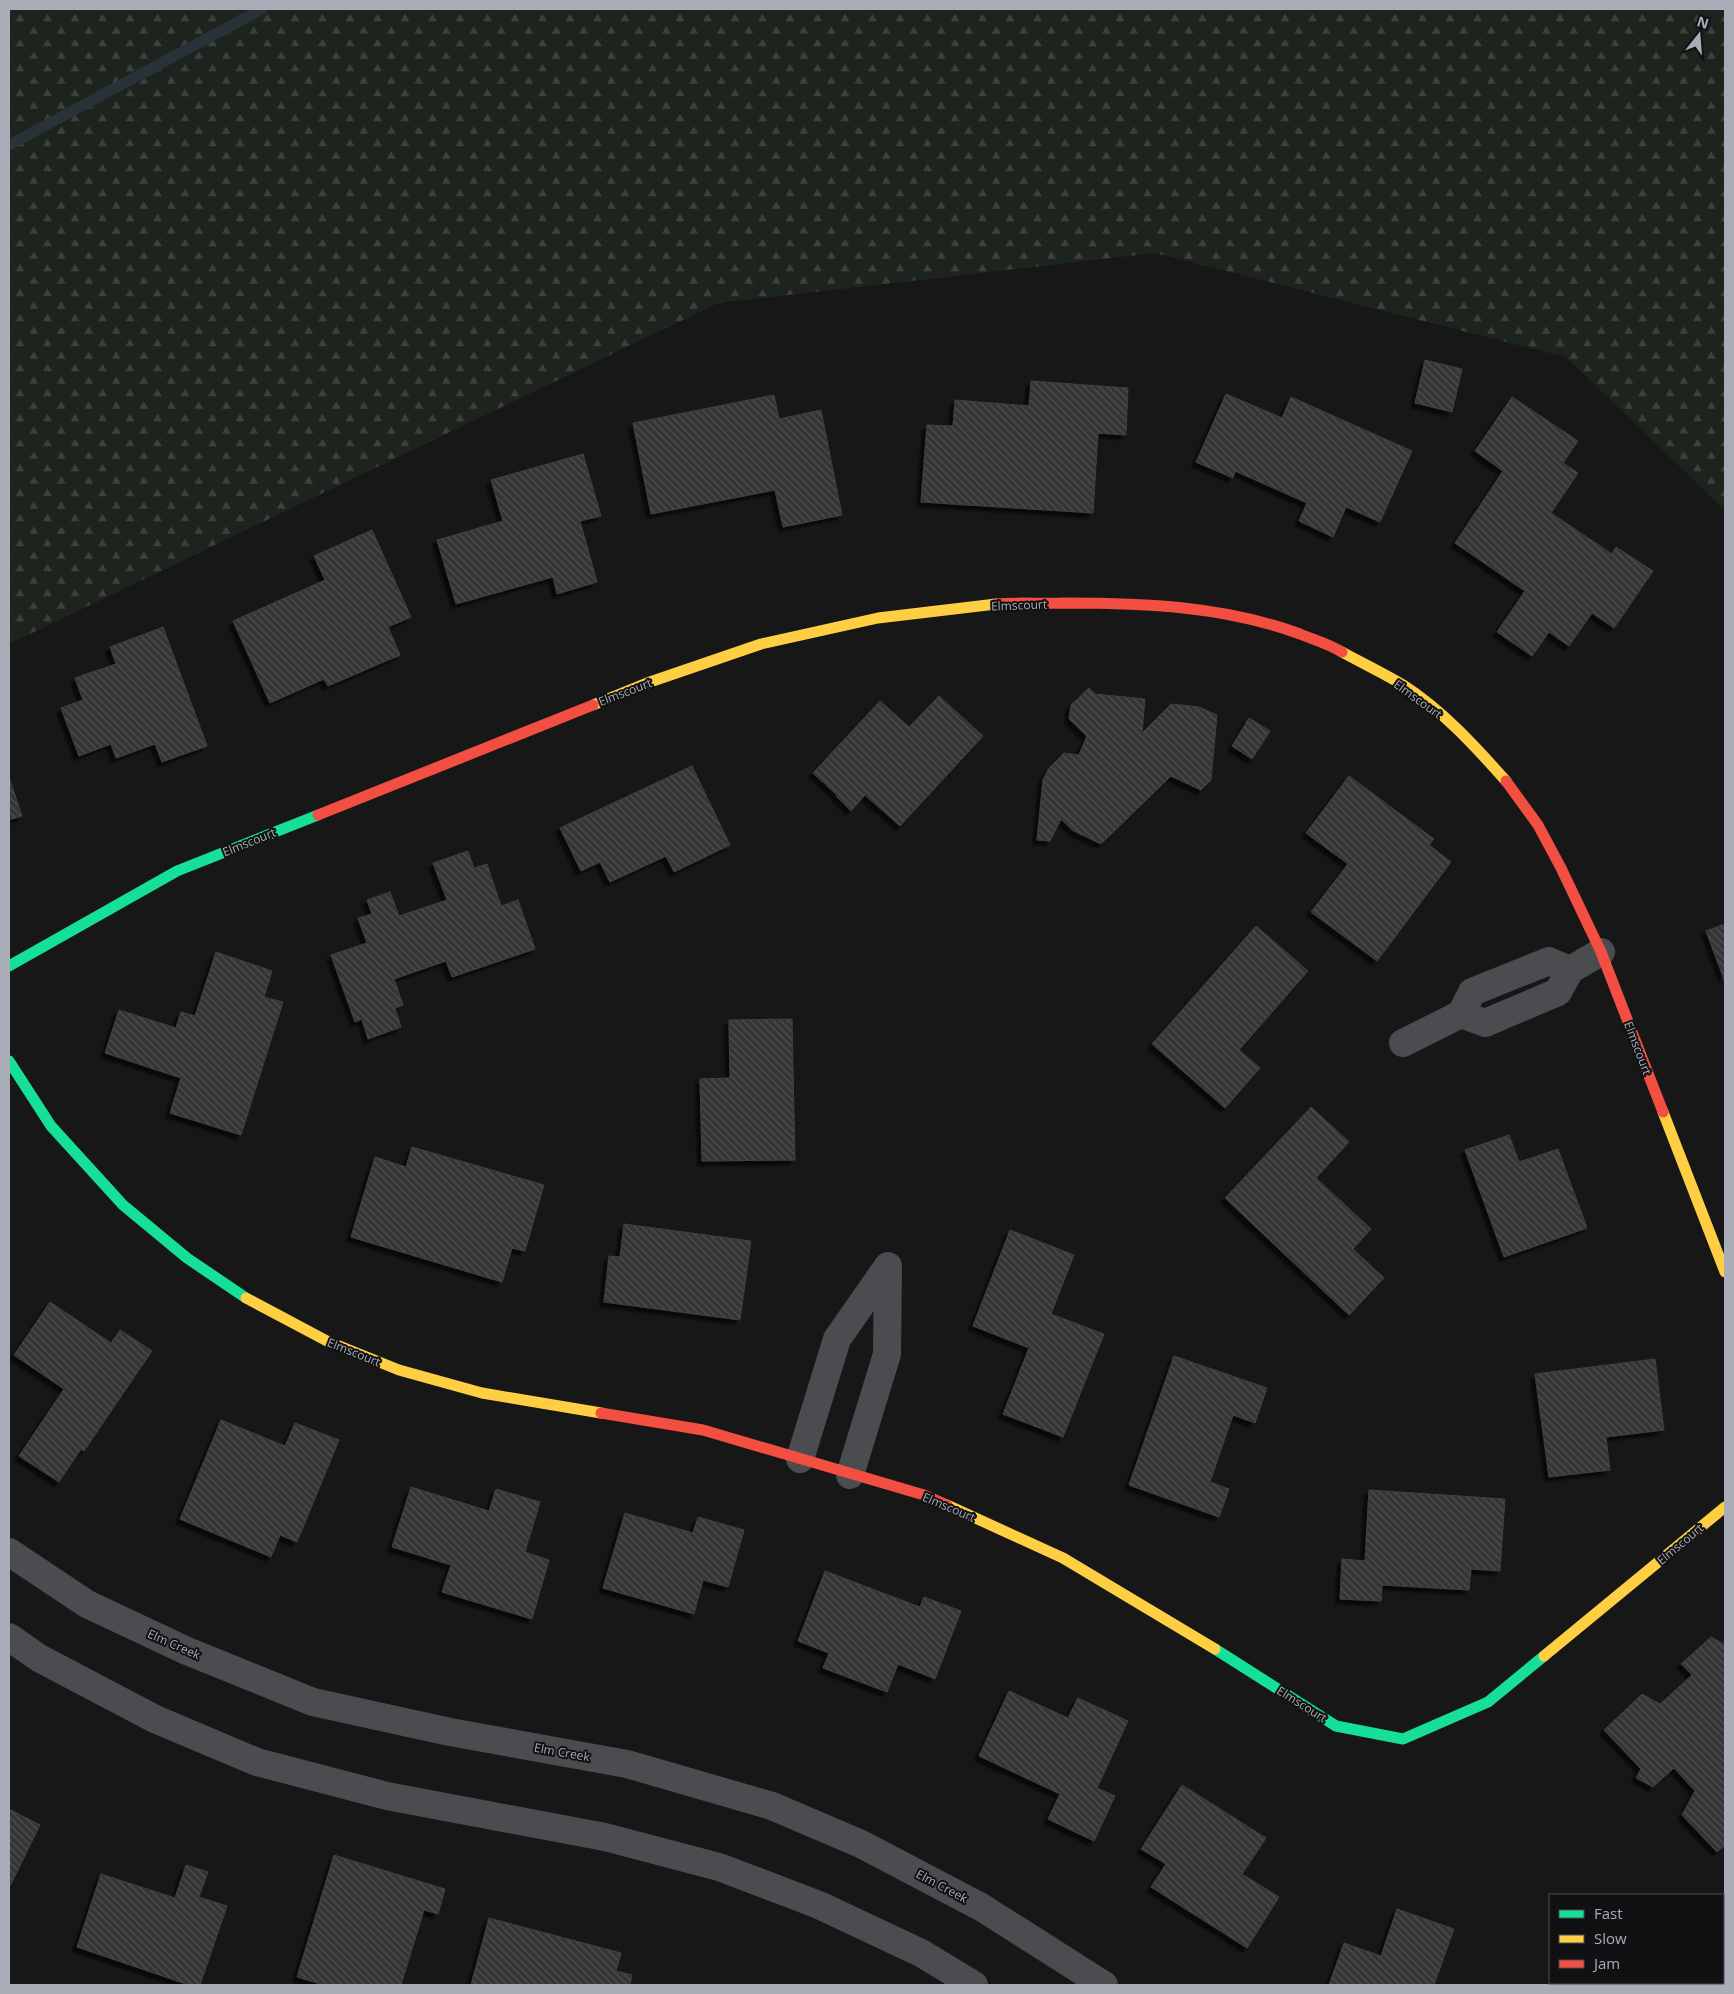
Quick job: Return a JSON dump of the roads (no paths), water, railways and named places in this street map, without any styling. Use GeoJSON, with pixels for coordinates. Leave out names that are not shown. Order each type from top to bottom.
{"type":"FeatureCollection","features":[{"type":"Feature","properties":{"kind":"street","name":"Elmscourt"},"geometry":{"type":"LineString","coordinates":[[9,966],[177,871],[647,683],[761,644],[878,618],[998,604],[1118,603],[1190,608],[1239,616],[1286,629],[1332,646],[1403,685],[1449,722],[1477,748],[1510,785],[1538,825],[1601,952],[1725,1272]]}},
{"type":"Feature","properties":{"kind":"street"},"geometry":{"type":"LineString","coordinates":[[1403,1042],[1461,1014],[1485,1023],[1558,992],[1570,970],[1601,952]]}},
{"type":"Feature","properties":{"kind":"street","name":"Elmscourt"},"geometry":{"type":"LineString","coordinates":[[9,1061],[51,1126],[123,1205],[187,1258],[253,1302],[327,1341],[399,1370],[482,1393],[703,1430],[850,1475],[924,1495],[1063,1558],[1193,1635],[1336,1726],[1403,1739],[1488,1702],[1725,1507]]}},
{"type":"Feature","properties":{"kind":"street"},"geometry":{"type":"LineString","coordinates":[[800,1459],[837,1339],[888,1266],[887,1354],[850,1475]]}},
{"type":"Feature","properties":{"kind":"street","name":"Elm Creek"},"geometry":{"type":"LineString","coordinates":[[9,1552],[87,1604],[187,1651],[313,1702],[450,1732],[627,1764],[772,1806],[861,1844],[981,1907],[1104,1985]]}},
{"type":"Feature","properties":{"kind":"street"},"geometry":{"type":"LineString","coordinates":[[9,1637],[40,1658],[155,1719],[257,1762],[387,1796],[605,1837],[719,1867],[819,1905],[921,1953],[974,1985]]}},
{"type":"Feature","properties":{"kind":"waterway"},"geometry":{"type":"LineString","coordinates":[[9,145],[262,9]]}}]}
